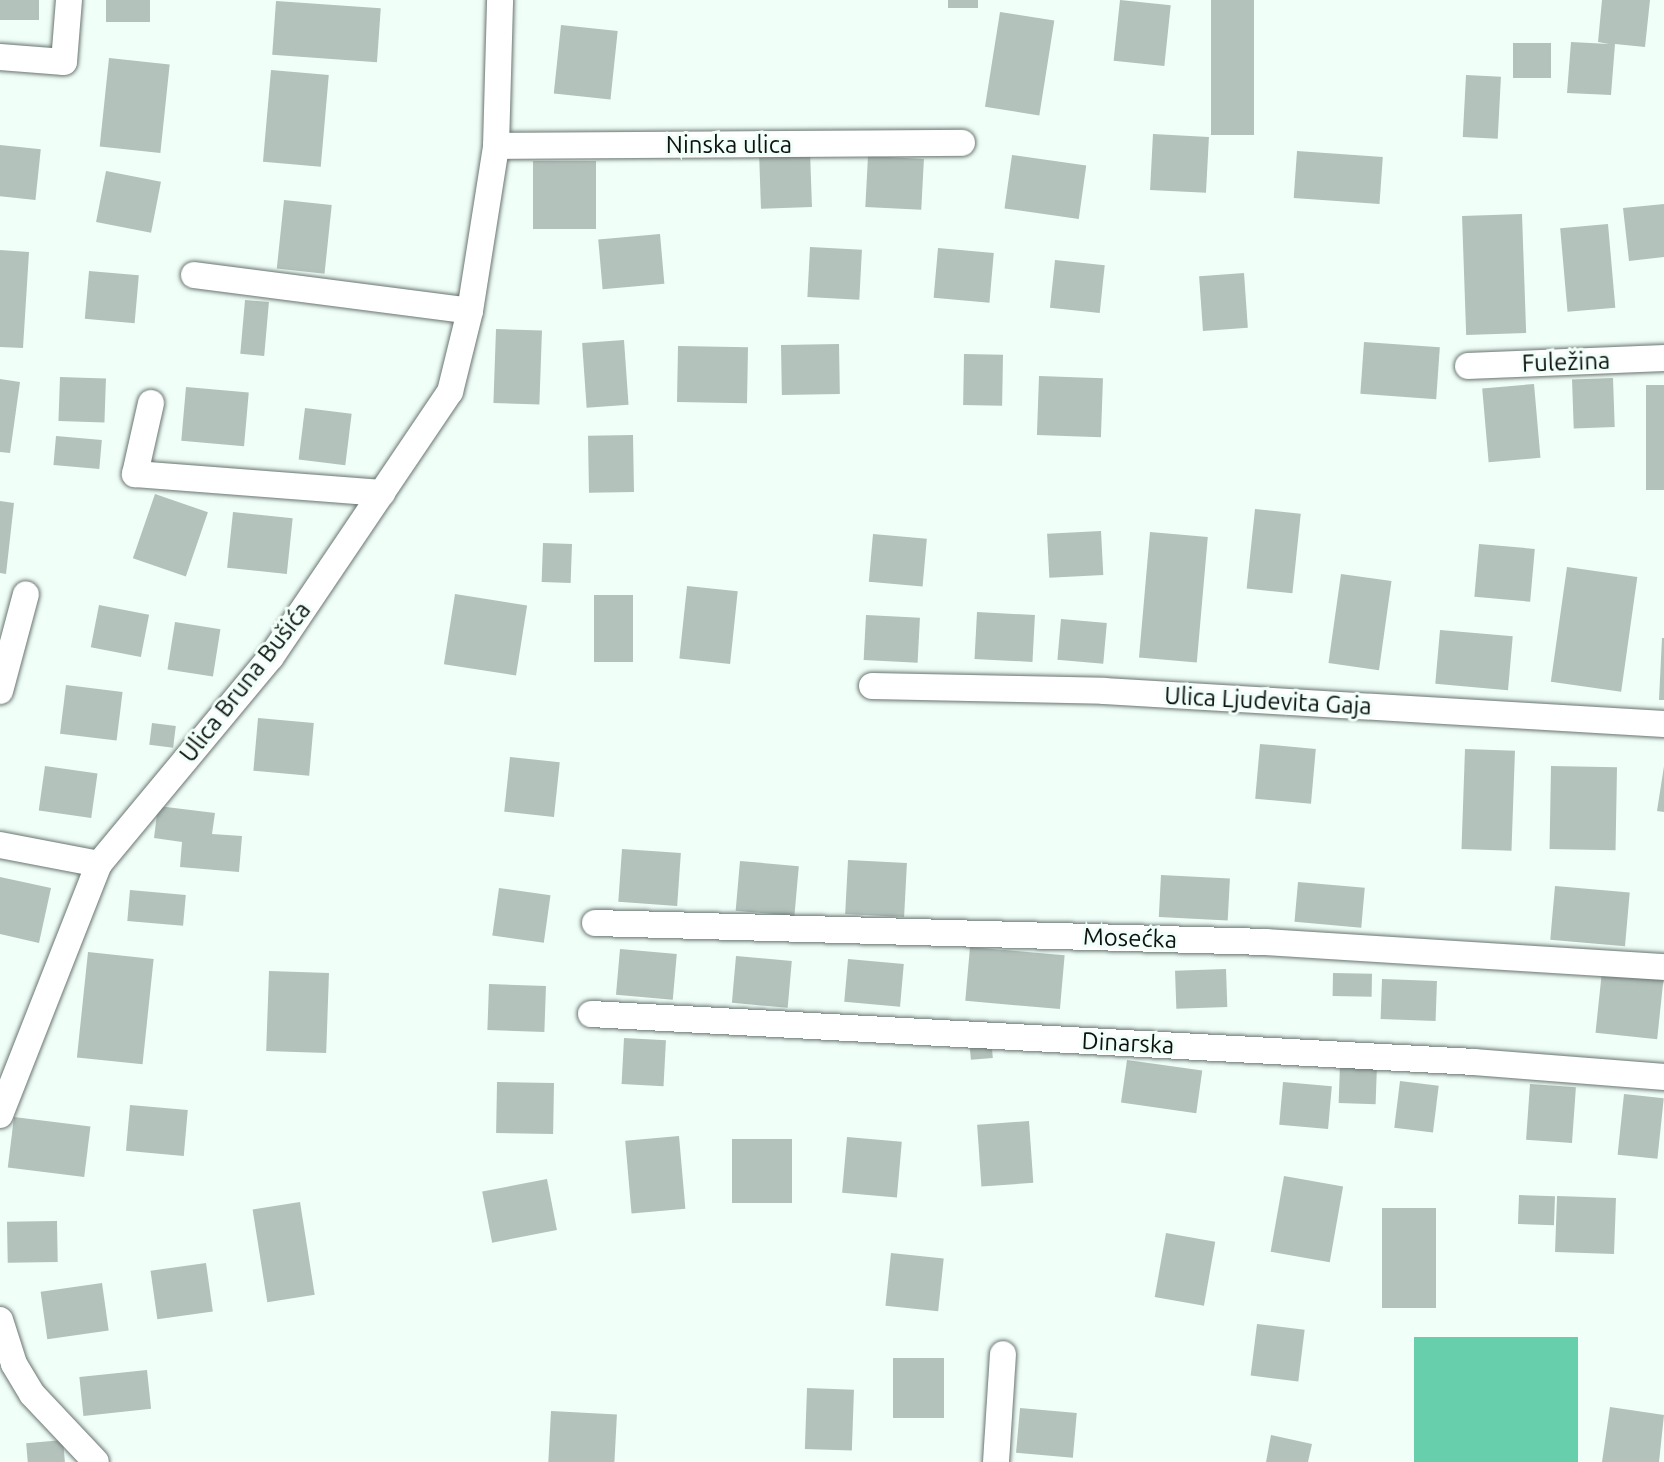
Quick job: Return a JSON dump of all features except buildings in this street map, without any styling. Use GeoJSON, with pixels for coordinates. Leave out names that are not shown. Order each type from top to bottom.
{"type":"FeatureCollection","features":[{"type":"Feature","properties":{"kind":"street"},"geometry":{"type":"LineString","coordinates":[[0,57],[64,62],[69,0]]}},
{"type":"Feature","properties":{"kind":"street","name":"Ulica Bruna Bušića"},"geometry":{"type":"LineString","coordinates":[[0,1115],[99,864],[271,657],[450,392],[470,311],[496,146],[500,0]]}},
{"type":"Feature","properties":{"kind":"street","name":"Ninska ulica"},"geometry":{"type":"LineString","coordinates":[[496,146],[962,143]]}},
{"type":"Feature","properties":{"kind":"street"},"geometry":{"type":"LineString","coordinates":[[194,275],[470,311]]}},
{"type":"Feature","properties":{"kind":"street","name":"Fuležina"},"geometry":{"type":"LineString","coordinates":[[1468,366],[1664,358]]}},
{"type":"Feature","properties":{"kind":"street"},"geometry":{"type":"LineString","coordinates":[[150,403],[135,474],[382,493]]}},
{"type":"Feature","properties":{"kind":"street"},"geometry":{"type":"LineString","coordinates":[[0,691],[26,594]]}},
{"type":"Feature","properties":{"kind":"street","name":"Ulica Ljudevita Gaja"},"geometry":{"type":"LineString","coordinates":[[872,686],[1104,691],[1664,724]]}},
{"type":"Feature","properties":{"kind":"street"},"geometry":{"type":"LineString","coordinates":[[0,845],[99,864]]}},
{"type":"Feature","properties":{"kind":"street","name":"Mosećka"},"geometry":{"type":"LineString","coordinates":[[595,923],[1266,942],[1664,967]]}},
{"type":"Feature","properties":{"kind":"street","name":"Dinarska"},"geometry":{"type":"LineString","coordinates":[[591,1014],[1474,1062],[1664,1077]]}},
{"type":"Feature","properties":{"kind":"street"},"geometry":{"type":"LineString","coordinates":[[0,1320],[14,1364],[32,1395],[96,1462]]}},
{"type":"Feature","properties":{"kind":"street"},"geometry":{"type":"LineString","coordinates":[[996,1462],[1003,1354]]}},
{"type":"Feature","properties":{"kind":"green space"},"geometry":{"type":"Polygon","coordinates":[[[1414,1337],[1578,1337],[1578,1462],[1414,1462],[1414,1337]]]}}]}
